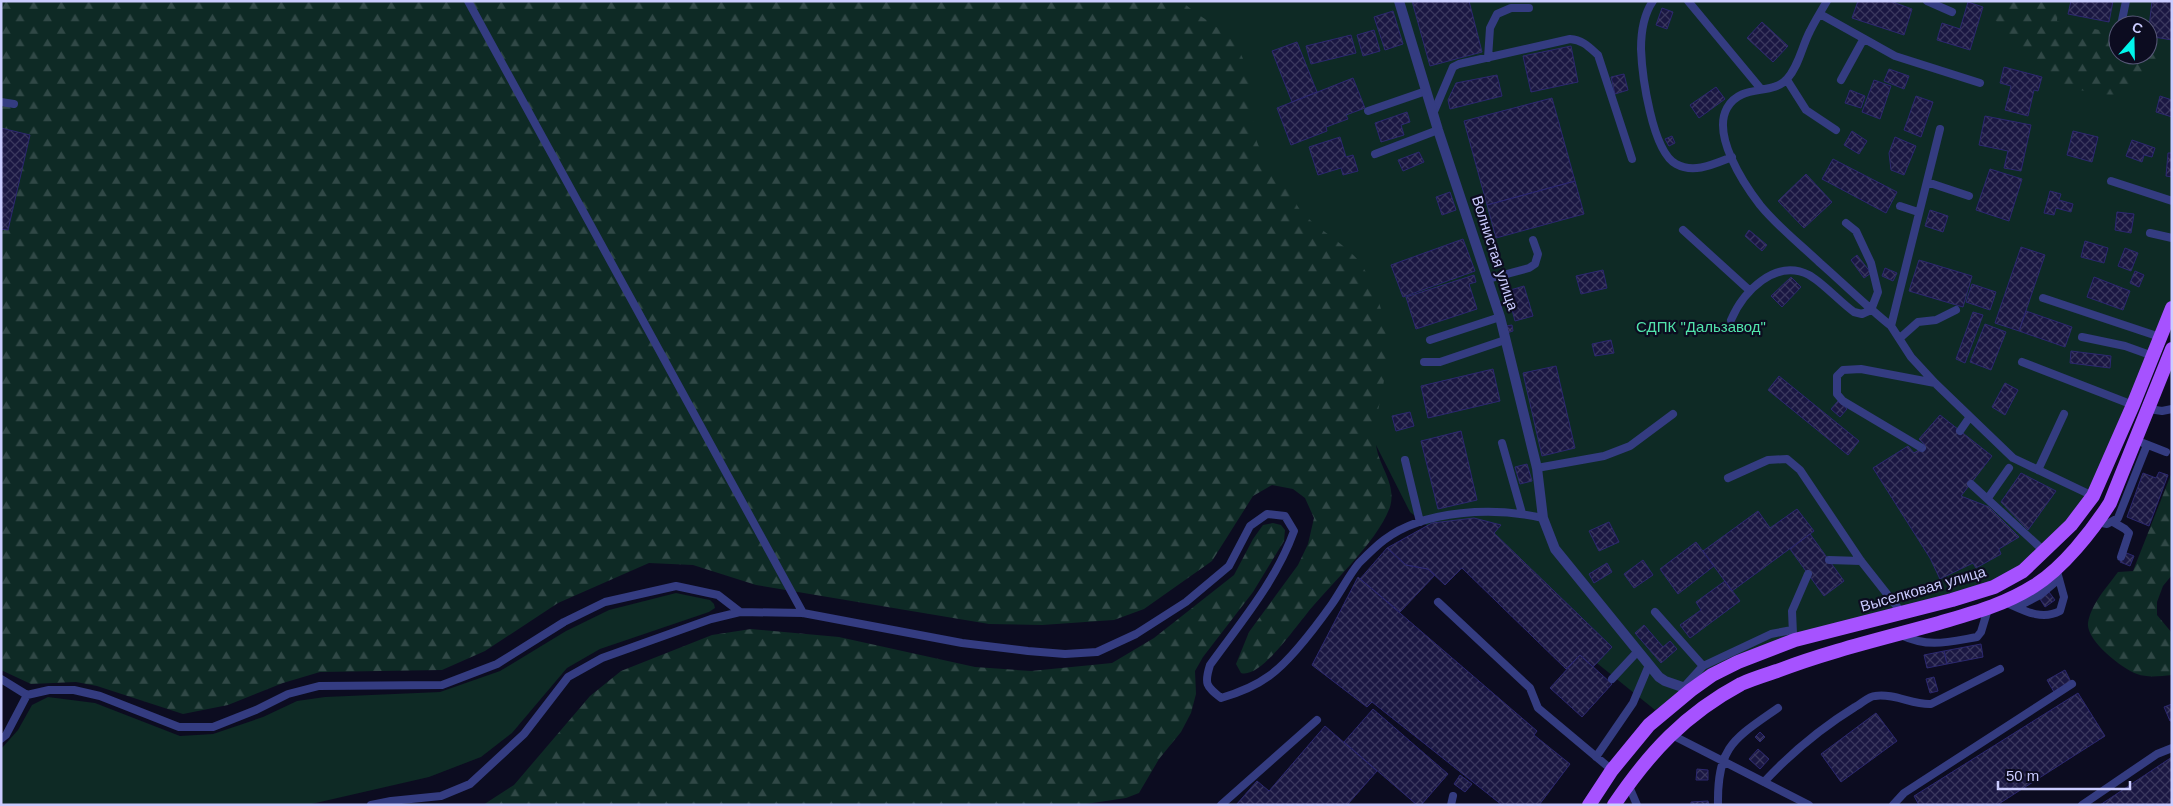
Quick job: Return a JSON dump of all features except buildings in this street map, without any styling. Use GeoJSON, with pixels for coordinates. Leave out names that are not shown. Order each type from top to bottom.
{"type":"FeatureCollection","features":[{"type":"Feature","properties":{"kind":"main road","name":"Выселковая улица"},"geometry":{"type":"LineString","coordinates":[[1589,805],[1612,770],[1649,725],[1688,688],[1712,675],[1793,635],[1902,613],[1994,587],[2023,571],[2071,524],[2092,496],[2133,405],[2172,308]]}},
{"type":"Feature","properties":{"kind":"main road"},"geometry":{"type":"LineString","coordinates":[[1614,805],[1647,758],[1670,734],[1710,704],[1742,684],[1798,661],[1988,609],[2011,605],[2035,586],[2058,573],[2098,522],[2142,442],[2148,409],[2172,349]]}},
{"type":"Feature","properties":{"kind":"street","name":"Волнистая улица"},"geometry":{"type":"LineString","coordinates":[[1399,1],[1438,130],[1500,316],[1537,468],[1542,518],[1556,549],[1649,665],[1665,681],[1688,688]]}},
{"type":"Feature","properties":{"kind":"lane"},"geometry":{"type":"LineString","coordinates":[[468,1],[803,613]]}},
{"type":"Feature","properties":{"kind":"lane"},"geometry":{"type":"LineString","coordinates":[[1652,1],[1646,12],[1641,48],[1646,101],[1660,142],[1674,163],[1686,168],[1703,167],[1732,157]]}},
{"type":"Feature","properties":{"kind":"lane"},"geometry":{"type":"LineString","coordinates":[[1688,1],[1762,89]]}},
{"type":"Feature","properties":{"kind":"lane"},"geometry":{"type":"LineString","coordinates":[[1827,1],[1787,80],[1779,85],[1747,92],[1735,98],[1728,108],[1723,120],[1723,131],[1732,157],[1760,204],[1777,224],[1891,326],[1911,357],[1969,418],[2013,458],[2092,496]]}},
{"type":"Feature","properties":{"kind":"lane"},"geometry":{"type":"LineString","coordinates":[[1928,1],[1952,12]]}},
{"type":"Feature","properties":{"kind":"lane"},"geometry":{"type":"LineString","coordinates":[[2124,15],[2126,1]]}},
{"type":"Feature","properties":{"kind":"lane"},"geometry":{"type":"LineString","coordinates":[[1488,58],[1490,28],[1497,14],[1511,8],[1528,8]]}},
{"type":"Feature","properties":{"kind":"lane"},"geometry":{"type":"LineString","coordinates":[[1820,14],[1863,40],[1895,56],[1980,84]]}},
{"type":"Feature","properties":{"kind":"lane"},"geometry":{"type":"LineString","coordinates":[[1433,114],[1453,67],[1459,64],[1570,39],[1578,40],[1587,44],[1598,55],[1632,159]]}},
{"type":"Feature","properties":{"kind":"lane"},"geometry":{"type":"LineString","coordinates":[[1841,80],[1863,40]]}},
{"type":"Feature","properties":{"kind":"lane"},"geometry":{"type":"LineString","coordinates":[[1787,80],[1806,110],[1836,130]]}},
{"type":"Feature","properties":{"kind":"lane"},"geometry":{"type":"LineString","coordinates":[[1368,110],[1426,91]]}},
{"type":"Feature","properties":{"kind":"lane"},"geometry":{"type":"LineString","coordinates":[[1,102],[14,104]]}},
{"type":"Feature","properties":{"kind":"lane"},"geometry":{"type":"LineString","coordinates":[[1891,326],[1940,129]]}},
{"type":"Feature","properties":{"kind":"lane"},"geometry":{"type":"LineString","coordinates":[[1375,154],[1438,130]]}},
{"type":"Feature","properties":{"kind":"lane"},"geometry":{"type":"LineString","coordinates":[[2111,181],[2172,202]]}},
{"type":"Feature","properties":{"kind":"lane"},"geometry":{"type":"LineString","coordinates":[[1927,182],[1969,196]]}},
{"type":"Feature","properties":{"kind":"lane"},"geometry":{"type":"LineString","coordinates":[[1900,206],[1918,212]]}},
{"type":"Feature","properties":{"kind":"lane"},"geometry":{"type":"LineString","coordinates":[[1731,320],[1736,308],[1749,290],[1776,272],[1786,270],[1808,274],[1854,312],[1862,314],[1871,310],[1878,292],[1871,263],[1856,230],[1846,223]]}},
{"type":"Feature","properties":{"kind":"lane"},"geometry":{"type":"LineString","coordinates":[[1683,230],[1749,290]]}},
{"type":"Feature","properties":{"kind":"lane"},"geometry":{"type":"LineString","coordinates":[[2150,233],[2172,238]]}},
{"type":"Feature","properties":{"kind":"lane"},"geometry":{"type":"LineString","coordinates":[[1488,279],[1529,268],[1535,264],[1538,254],[1533,240]]}},
{"type":"Feature","properties":{"kind":"lane"},"geometry":{"type":"LineString","coordinates":[[2043,298],[2160,337]]}},
{"type":"Feature","properties":{"kind":"lane"},"geometry":{"type":"LineString","coordinates":[[1900,338],[1918,322],[1936,320],[1956,310]]}},
{"type":"Feature","properties":{"kind":"lane"},"geometry":{"type":"LineString","coordinates":[[1430,340],[1500,316]]}},
{"type":"Feature","properties":{"kind":"lane"},"geometry":{"type":"LineString","coordinates":[[2082,337],[2125,346],[2153,356]]}},
{"type":"Feature","properties":{"kind":"lane"},"geometry":{"type":"LineString","coordinates":[[1424,362],[1440,362],[1505,340]]}},
{"type":"Feature","properties":{"kind":"lane"},"geometry":{"type":"LineString","coordinates":[[2022,362],[2133,405]]}},
{"type":"Feature","properties":{"kind":"lane"},"geometry":{"type":"LineString","coordinates":[[1922,448],[1843,401],[1837,394],[1838,376],[1843,370],[1861,369],[1935,384]]}},
{"type":"Feature","properties":{"kind":"lane"},"geometry":{"type":"LineString","coordinates":[[2148,409],[2162,411],[2172,409]]}},
{"type":"Feature","properties":{"kind":"lane"},"geometry":{"type":"LineString","coordinates":[[1537,468],[1604,456],[1630,446],[1673,414]]}},
{"type":"Feature","properties":{"kind":"lane"},"geometry":{"type":"LineString","coordinates":[[2038,470],[2064,414]]}},
{"type":"Feature","properties":{"kind":"lane"},"geometry":{"type":"LineString","coordinates":[[1960,431],[1969,418]]}},
{"type":"Feature","properties":{"kind":"lane"},"geometry":{"type":"LineString","coordinates":[[2113,522],[2118,518],[2142,442],[2166,452]]}},
{"type":"Feature","properties":{"kind":"lane"},"geometry":{"type":"LineString","coordinates":[[1502,443],[1522,513]]}},
{"type":"Feature","properties":{"kind":"lane"},"geometry":{"type":"LineString","coordinates":[[1405,460],[1420,522]]}},
{"type":"Feature","properties":{"kind":"lane"},"geometry":{"type":"LineString","coordinates":[[1728,478],[1768,460],[1787,460],[1800,470],[1861,561],[1902,613]]}},
{"type":"Feature","properties":{"kind":"lane"},"geometry":{"type":"LineString","coordinates":[[1988,498],[2009,468]]}},
{"type":"Feature","properties":{"kind":"lane"},"geometry":{"type":"LineString","coordinates":[[1970,484],[1988,498],[2044,551]]}},
{"type":"Feature","properties":{"kind":"lane"},"geometry":{"type":"LineString","coordinates":[[371,805],[441,796],[470,784],[524,734],[568,677],[602,658],[711,619],[740,612],[803,613],[962,643],[1065,654],[1096,652],[1136,634],[1186,602],[1229,566],[1250,526],[1267,514],[1285,516],[1294,530],[1282,558],[1267,587],[1210,664],[1206,677],[1208,687],[1221,698],[1247,690],[1271,675],[1295,650],[1330,607],[1358,564],[1385,539],[1420,522],[1464,512],[1522,513],[1542,518]]}},
{"type":"Feature","properties":{"kind":"lane"},"geometry":{"type":"LineString","coordinates":[[2098,522],[2113,522],[2126,529],[2129,534],[2121,557]]}},
{"type":"Feature","properties":{"kind":"lane"},"geometry":{"type":"LineString","coordinates":[[1829,560],[1861,561]]}},
{"type":"Feature","properties":{"kind":"lane"},"geometry":{"type":"LineString","coordinates":[[2011,605],[2043,617],[2052,616],[2060,611],[2064,597],[2058,573]]}},
{"type":"Feature","properties":{"kind":"lane"},"geometry":{"type":"LineString","coordinates":[[1688,688],[1703,666],[1771,634],[1793,635],[1792,611],[1808,574]]}},
{"type":"Feature","properties":{"kind":"lane"},"geometry":{"type":"LineString","coordinates":[[1,679],[27,695],[49,690],[74,690],[100,696],[179,727],[213,727],[256,710],[288,694],[319,686],[442,685],[497,664],[564,622],[605,602],[676,586],[718,595],[740,612]]}},
{"type":"Feature","properties":{"kind":"lane"},"geometry":{"type":"LineString","coordinates":[[1438,602],[1530,688],[1538,708],[1612,770]]}},
{"type":"Feature","properties":{"kind":"lane"},"geometry":{"type":"LineString","coordinates":[[1899,634],[1916,642],[1937,644],[1977,637],[1981,632],[1988,609]]}},
{"type":"Feature","properties":{"kind":"lane"},"geometry":{"type":"LineString","coordinates":[[1655,612],[1703,666]]}},
{"type":"Feature","properties":{"kind":"lane"},"geometry":{"type":"LineString","coordinates":[[1612,680],[1638,651]]}},
{"type":"Feature","properties":{"kind":"lane"},"geometry":{"type":"LineString","coordinates":[[1596,757],[1632,702],[1649,665]]}},
{"type":"Feature","properties":{"kind":"lane"},"geometry":{"type":"LineString","coordinates":[[1764,782],[1786,758],[1808,739],[1829,723],[1874,696],[1903,699],[1920,705],[1932,704],[2000,669]]}},
{"type":"Feature","properties":{"kind":"lane"},"geometry":{"type":"LineString","coordinates":[[1893,805],[1904,793],[2072,684]]}},
{"type":"Feature","properties":{"kind":"lane"},"geometry":{"type":"LineString","coordinates":[[1,739],[6,735],[27,695]]}},
{"type":"Feature","properties":{"kind":"lane"},"geometry":{"type":"LineString","coordinates":[[1718,805],[1722,760],[1738,736],[1778,708]]}},
{"type":"Feature","properties":{"kind":"lane"},"geometry":{"type":"LineString","coordinates":[[1221,805],[1317,720]]}},
{"type":"Feature","properties":{"kind":"lane"},"geometry":{"type":"LineString","coordinates":[[1670,734],[1809,805]]}},
{"type":"Feature","properties":{"kind":"lane"},"geometry":{"type":"LineString","coordinates":[[2082,805],[2157,754],[2172,748]]}},
{"type":"Feature","properties":{"kind":"lane"},"geometry":{"type":"LineString","coordinates":[[1628,784],[1637,805]]}},
{"type":"Feature","properties":{"kind":"lane"},"geometry":{"type":"LineString","coordinates":[[1451,805],[1453,796]]}},
{"type":"Feature","properties":{"kind":"green space"},"geometry":{"type":"Polygon","coordinates":[[[1,1],[1181,1],[1229,37],[1236,46],[1243,57],[1247,73],[1251,93],[1254,131],[1260,148],[1301,211],[1357,259],[1376,293],[1384,320],[1387,359],[1378,412],[1376,444],[1377,452],[1391,490],[1390,507],[1384,521],[1364,549],[1315,604],[1276,652],[1257,669],[1249,673],[1241,673],[1236,664],[1249,632],[1298,565],[1308,544],[1314,518],[1305,498],[1293,489],[1272,485],[1253,496],[1212,561],[1144,609],[1114,620],[1042,625],[989,624],[756,585],[693,565],[649,563],[558,603],[485,651],[442,670],[320,672],[283,683],[228,705],[183,714],[97,686],[76,682],[31,684],[1,670],[1,1]]]}},
{"type":"Feature","properties":{"kind":"green space","name":"СДПК \"Дальзавод\""},"geometry":{"type":"Polygon","coordinates":[[[1083,1],[2172,1],[2172,303],[2089,496],[2023,567],[1997,582],[1734,660],[1655,710],[1410,512],[1351,396],[1083,1]]]}},
{"type":"Feature","properties":{"kind":"green space"},"geometry":{"type":"Polygon","coordinates":[[[1990,1],[2059,1],[2057,21],[2108,32],[2108,65],[2157,66],[2140,86],[2120,94],[2100,94],[2063,86],[2056,82],[1993,18],[1990,1]]]}},
{"type":"Feature","properties":{"kind":"green space"},"geometry":{"type":"Polygon","coordinates":[[[2172,472],[2172,575],[2163,586],[2157,602],[2157,615],[2172,633],[2172,675],[2145,676],[2130,671],[2106,653],[2093,637],[2088,623],[2096,602],[2118,572],[2133,571],[2172,472]]]}},
{"type":"Feature","properties":{"kind":"green space"},"geometry":{"type":"Polygon","coordinates":[[[1273,523],[1281,525],[1285,530],[1284,541],[1253,592],[1203,657],[1195,671],[1196,694],[1191,713],[1181,732],[1159,759],[1139,793],[1126,798],[1079,805],[483,805],[514,785],[590,696],[621,671],[712,635],[751,629],[839,637],[975,667],[1031,671],[1112,663],[1154,638],[1234,575],[1253,539],[1263,525],[1273,523]]]}},
{"type":"Feature","properties":{"kind":"green space"},"geometry":{"type":"Polygon","coordinates":[[[676,593],[710,600],[715,608],[709,612],[600,649],[567,668],[512,733],[481,757],[429,777],[307,805],[1,805],[1,749],[18,730],[32,705],[48,697],[95,703],[180,736],[213,734],[263,717],[297,701],[325,697],[440,692],[500,671],[566,631],[609,610],[676,593]]]}}]}
